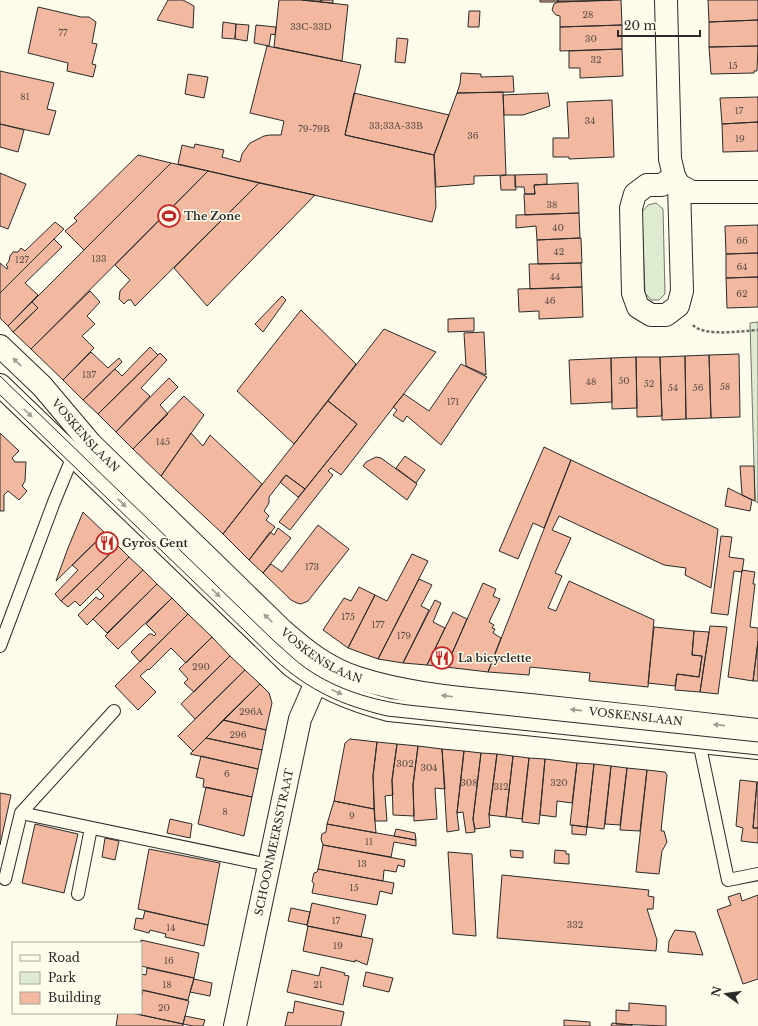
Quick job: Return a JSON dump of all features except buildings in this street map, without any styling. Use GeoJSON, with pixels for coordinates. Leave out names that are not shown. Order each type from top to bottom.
{"type":"FeatureCollection","features":[{"type":"Feature","properties":{"kind":"street"},"geometry":{"type":"LineString","coordinates":[[666,0],[670,159],[676,180],[682,291],[678,306],[666,315],[651,315],[638,307],[633,293],[631,208],[635,194],[647,185],[662,184],[676,180]]}},
{"type":"Feature","properties":{"kind":"street"},"geometry":{"type":"LineString","coordinates":[[676,180],[692,192],[758,192]]}},
{"type":"Feature","properties":{"kind":"street","name":"VOSKENSLAAN"},"geometry":{"type":"LineString","coordinates":[[0,346],[42,386],[91,444],[282,630],[306,651],[320,672]]}},
{"type":"Feature","properties":{"kind":"street","name":"VOSKENSLAAN"},"geometry":{"type":"LineString","coordinates":[[0,385],[292,666],[358,678],[382,685],[424,693],[697,732],[758,748]]}},
{"type":"Feature","properties":{"kind":"street","name":"SCHOONMEERSSTRAAT"},"geometry":{"type":"LineString","coordinates":[[235,1026],[300,719],[320,672]]}},
{"type":"Feature","properties":{"kind":"street","name":"VOSKENSLAAN"},"geometry":{"type":"LineString","coordinates":[[697,732],[758,730]]}},
{"type":"Feature","properties":{"kind":"lane"},"geometry":{"type":"LineString","coordinates":[[0,646],[54,502],[73,456]]}},
{"type":"Feature","properties":{"kind":"lane"},"geometry":{"type":"LineString","coordinates":[[5,879],[21,814],[114,711]]}},
{"type":"Feature","properties":{"kind":"lane"},"geometry":{"type":"LineString","coordinates":[[697,732],[728,880],[758,874]]}},
{"type":"Feature","properties":{"kind":"lane"},"geometry":{"type":"LineString","coordinates":[[21,814],[269,864]]}},
{"type":"Feature","properties":{"kind":"lane"},"geometry":{"type":"LineString","coordinates":[[78,894],[91,828]]}},
{"type":"Feature","properties":{"kind":"path"},"geometry":{"type":"LineString","coordinates":[[678,306],[694,327],[707,332],[758,330]]}},
{"type":"Feature","properties":{"kind":"green space"},"geometry":{"type":"Polygon","coordinates":[[[656,203],[663,209],[665,294],[659,300],[651,300],[645,293],[642,212],[648,205],[656,203]]]}},
{"type":"Feature","properties":{"kind":"green space"},"geometry":{"type":"Polygon","coordinates":[[[758,322],[758,503],[755,501],[750,323],[758,322]]]}},
{"type":"Feature","properties":{"kind":"tram line"},"geometry":{"type":"LineString","coordinates":[[0,376],[274,641],[303,666],[331,683],[368,697],[408,705],[758,742]]}},
{"type":"Feature","properties":{"kind":"tram line"},"geometry":{"type":"LineString","coordinates":[[0,395],[274,659],[300,680],[341,702],[387,716],[758,755]]}},
{"type":"Feature","properties":{"kind":"place","name":"The Zone"},"geometry":{"type":"Point","coordinates":[169,216]}},
{"type":"Feature","properties":{"kind":"place","name":"Gyros Gent"},"geometry":{"type":"Point","coordinates":[107,543]}},
{"type":"Feature","properties":{"kind":"place","name":"La bicyclette"},"geometry":{"type":"Point","coordinates":[442,658]}}]}
